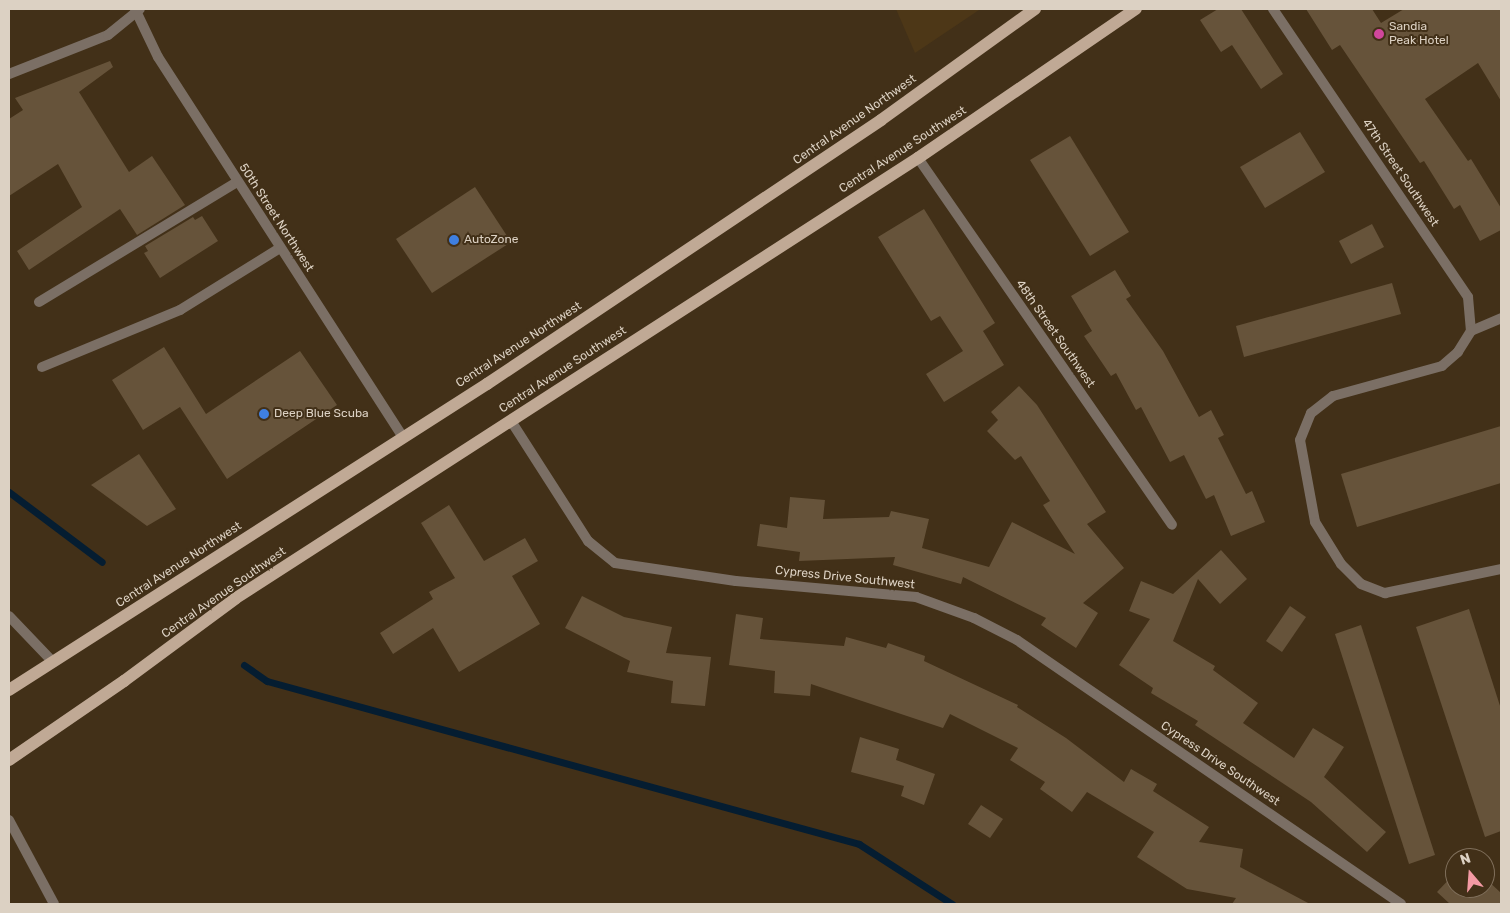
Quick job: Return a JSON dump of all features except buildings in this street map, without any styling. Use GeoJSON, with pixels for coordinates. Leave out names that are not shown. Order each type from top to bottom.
{"type":"FeatureCollection","features":[{"type":"Feature","properties":{"kind":"main road","name":"Central Avenue Northwest"},"geometry":{"type":"LineString","coordinates":[[9,690],[96,636],[403,437],[881,120],[1035,9]]}},
{"type":"Feature","properties":{"kind":"main road","name":"Central Avenue Southwest"},"geometry":{"type":"LineString","coordinates":[[9,760],[124,681],[236,598],[918,158],[1136,9]]}},
{"type":"Feature","properties":{"kind":"street","name":"47th Street Southwest"},"geometry":{"type":"LineString","coordinates":[[1272,9],[1468,297],[1470,331]]}},
{"type":"Feature","properties":{"kind":"street","name":"50th Street Northwest"},"geometry":{"type":"LineString","coordinates":[[137,10],[158,57],[236,182],[403,437]]}},
{"type":"Feature","properties":{"kind":"street"},"geometry":{"type":"LineString","coordinates":[[9,74],[108,35],[137,10]]}},
{"type":"Feature","properties":{"kind":"street","name":"48th Street Southwest"},"geometry":{"type":"LineString","coordinates":[[918,158],[1172,525]]}},
{"type":"Feature","properties":{"kind":"street"},"geometry":{"type":"LineString","coordinates":[[39,302],[236,182]]}},
{"type":"Feature","properties":{"kind":"street"},"geometry":{"type":"LineString","coordinates":[[42,367],[180,310],[280,248]]}},
{"type":"Feature","properties":{"kind":"street"},"geometry":{"type":"LineString","coordinates":[[1501,318],[1470,331],[1458,352],[1442,366],[1333,396],[1311,413],[1300,440],[1315,522],[1341,564],[1361,584],[1385,593],[1501,569]]}},
{"type":"Feature","properties":{"kind":"street","name":"Cypress Drive Southwest"},"geometry":{"type":"LineString","coordinates":[[511,421],[588,541],[614,563],[736,581],[916,597],[974,618],[1017,640],[1401,904]]}},
{"type":"Feature","properties":{"kind":"street"},"geometry":{"type":"LineString","coordinates":[[9,616],[54,662]]}},
{"type":"Feature","properties":{"kind":"street"},"geometry":{"type":"LineString","coordinates":[[9,820],[54,904]]}},
{"type":"Feature","properties":{"kind":"shaded area"},"geometry":{"type":"Polygon","coordinates":[[[896,9],[978,9],[979,10],[915,53],[896,9]]]}},
{"type":"Feature","properties":{"kind":"waterway"},"geometry":{"type":"LineString","coordinates":[[9,492],[102,562]]}},
{"type":"Feature","properties":{"kind":"waterway"},"geometry":{"type":"LineString","coordinates":[[244,665],[267,681],[859,844],[952,904]]}},
{"type":"Feature","properties":{"kind":"place","name":"Sandia Peak Hotel"},"geometry":{"type":"Point","coordinates":[1379,34]}},
{"type":"Feature","properties":{"kind":"place","name":"AutoZone"},"geometry":{"type":"Point","coordinates":[454,240]}},
{"type":"Feature","properties":{"kind":"place","name":"Deep Blue Scuba"},"geometry":{"type":"Point","coordinates":[264,414]}}]}
